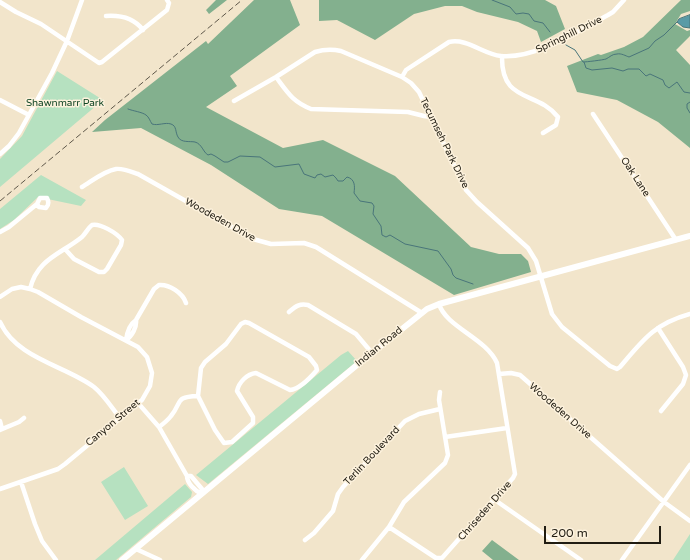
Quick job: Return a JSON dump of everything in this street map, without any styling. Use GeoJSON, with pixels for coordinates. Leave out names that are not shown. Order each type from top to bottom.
{"type":"FeatureCollection","features":[{"type":"Feature","properties":{"kind":"street"},"geometry":{"type":"LineString","coordinates":[[0,154],[14,141],[29,115],[67,41],[82,0]]}},
{"type":"Feature","properties":{"kind":"street"},"geometry":{"type":"LineString","coordinates":[[0,2],[16,12],[41,24],[99,63],[167,10],[169,3],[167,0]]}},
{"type":"Feature","properties":{"kind":"street","name":"Springhill Drive"},"geometry":{"type":"LineString","coordinates":[[402,77],[406,70],[449,42],[454,41],[464,42],[477,49],[502,56],[519,56],[539,51],[608,15],[622,1]]}},
{"type":"Feature","properties":{"kind":"street"},"geometry":{"type":"LineString","coordinates":[[106,16],[116,16],[135,21],[143,30]]}},
{"type":"Feature","properties":{"kind":"street","name":"Tecumseh Park Drive"},"geometry":{"type":"LineString","coordinates":[[234,101],[276,77],[315,52],[322,50],[332,49],[341,51],[402,77],[411,83],[419,92],[466,190],[476,202],[528,248],[534,257],[552,314],[562,327],[610,366],[617,369],[645,337],[670,320],[690,314]]}},
{"type":"Feature","properties":{"kind":"street"},"geometry":{"type":"LineString","coordinates":[[502,56],[502,68],[510,86],[518,93],[546,106],[558,117],[556,126],[543,133]]}},
{"type":"Feature","properties":{"kind":"street"},"geometry":{"type":"LineString","coordinates":[[276,77],[290,96],[297,102],[311,109],[408,112],[431,117]]}},
{"type":"Feature","properties":{"kind":"street"},"geometry":{"type":"LineString","coordinates":[[0,100],[29,115]]}},
{"type":"Feature","properties":{"kind":"street","name":"Oak Lane"},"geometry":{"type":"LineString","coordinates":[[593,114],[676,240]]}},
{"type":"Feature","properties":{"kind":"street","name":"Woodeden Drive"},"geometry":{"type":"LineString","coordinates":[[82,187],[104,174],[117,169],[138,174],[252,239],[271,244],[304,243],[316,247],[422,313]]}},
{"type":"Feature","properties":{"kind":"street"},"geometry":{"type":"LineString","coordinates":[[0,232],[9,227],[37,204]]}},
{"type":"Feature","properties":{"kind":"street"},"geometry":{"type":"LineString","coordinates":[[30,289],[33,278],[44,263],[83,236],[90,226],[94,224],[117,235],[122,240],[121,245],[104,272],[99,272],[74,259],[65,249]]}},
{"type":"Feature","properties":{"kind":"street","name":"Indian Road"},"geometry":{"type":"LineString","coordinates":[[122,560],[422,313],[438,304],[690,236]]}},
{"type":"Feature","properties":{"kind":"street"},"geometry":{"type":"LineString","coordinates":[[126,340],[133,322],[136,320],[154,289],[159,285],[166,286],[178,292],[186,303]]}},
{"type":"Feature","properties":{"kind":"street","name":"Canyon Street"},"geometry":{"type":"LineString","coordinates":[[0,297],[12,289],[21,287],[38,292],[80,317],[138,347],[144,352],[151,366],[152,373],[150,386],[145,396],[58,469],[0,489]]}},
{"type":"Feature","properties":{"kind":"street"},"geometry":{"type":"LineString","coordinates":[[289,312],[302,303],[308,305],[356,334],[372,353]]}},
{"type":"Feature","properties":{"kind":"street"},"geometry":{"type":"LineString","coordinates":[[438,304],[444,314],[490,351],[498,363],[499,374]]}},
{"type":"Feature","properties":{"kind":"street"},"geometry":{"type":"LineString","coordinates":[[0,322],[10,338],[16,344],[95,388],[120,418]]}},
{"type":"Feature","properties":{"kind":"street"},"geometry":{"type":"LineString","coordinates":[[245,322],[249,322],[309,357],[316,366],[317,370],[295,390],[290,390],[256,373],[251,374],[239,384],[237,391],[253,417],[253,423],[232,442],[228,443],[224,443],[221,440],[198,396],[201,368],[205,362],[226,344],[240,324],[245,322]]}},
{"type":"Feature","properties":{"kind":"street"},"geometry":{"type":"LineString","coordinates":[[658,328],[684,367],[686,375],[683,384],[661,411]]}},
{"type":"Feature","properties":{"kind":"street","name":"Woodeden Drive"},"geometry":{"type":"LineString","coordinates":[[499,374],[511,373],[520,375],[664,502],[690,521]]}},
{"type":"Feature","properties":{"kind":"street","name":"Chriseden Drive"},"geometry":{"type":"LineString","coordinates":[[389,527],[436,558],[442,558],[514,478],[515,474],[499,374]]}},
{"type":"Feature","properties":{"kind":"street"},"geometry":{"type":"LineString","coordinates":[[362,560],[389,527],[404,502],[445,463],[447,459],[439,400],[440,392]]}},
{"type":"Feature","properties":{"kind":"street"},"geometry":{"type":"LineString","coordinates":[[159,427],[172,416],[179,400],[187,396],[198,396]]}},
{"type":"Feature","properties":{"kind":"street"},"geometry":{"type":"LineString","coordinates":[[138,403],[159,427],[187,476],[187,480],[196,491],[202,494]]}},
{"type":"Feature","properties":{"kind":"street","name":"Terlin Boulevard"},"geometry":{"type":"LineString","coordinates":[[305,540],[314,533],[333,511],[338,494],[343,486],[405,421],[419,414],[440,409]]}},
{"type":"Feature","properties":{"kind":"street"},"geometry":{"type":"LineString","coordinates":[[0,421],[1,429],[19,422],[24,418]]}},
{"type":"Feature","properties":{"kind":"street"},"geometry":{"type":"LineString","coordinates":[[445,437],[507,428]]}},
{"type":"Feature","properties":{"kind":"street"},"geometry":{"type":"LineString","coordinates":[[622,560],[690,466]]}},
{"type":"Feature","properties":{"kind":"street"},"geometry":{"type":"LineString","coordinates":[[21,482],[42,541],[56,560]]}},
{"type":"Feature","properties":{"kind":"street"},"geometry":{"type":"LineString","coordinates":[[495,500],[581,560]]}},
{"type":"Feature","properties":{"kind":"street"},"geometry":{"type":"LineString","coordinates":[[136,549],[160,560]]}},
{"type":"Feature","properties":{"kind":"green space"},"geometry":{"type":"Polygon","coordinates":[[[216,0],[227,0],[209,14],[206,10],[216,0]]]}},
{"type":"Feature","properties":{"kind":"green space"},"geometry":{"type":"Polygon","coordinates":[[[254,0],[290,0],[300,25],[230,76],[237,86],[206,107],[283,148],[323,140],[395,176],[471,247],[499,254],[521,254],[528,261],[531,272],[454,295],[322,216],[279,209],[211,165],[141,128],[92,132],[105,120],[206,41],[208,44],[254,0]]]}},
{"type":"Feature","properties":{"kind":"green space"},"geometry":{"type":"Polygon","coordinates":[[[319,0],[545,0],[556,6],[565,29],[541,42],[537,31],[518,22],[477,12],[462,6],[445,6],[414,14],[375,40],[337,20],[319,21],[319,0]]]}},
{"type":"Feature","properties":{"kind":"green space"},"geometry":{"type":"Polygon","coordinates":[[[681,0],[690,0],[690,11],[681,14],[675,24],[687,31],[690,30],[690,36],[676,50],[690,65],[690,148],[658,122],[617,100],[577,92],[567,66],[598,54],[601,55],[624,47],[643,37],[681,0]]]}},
{"type":"Feature","properties":{"kind":"green space","name":"Shawnmarr Park"},"geometry":{"type":"Polygon","coordinates":[[[57,71],[103,100],[0,187],[0,159],[22,136],[57,71]]]}},
{"type":"Feature","properties":{"kind":"green space"},"geometry":{"type":"Polygon","coordinates":[[[41,175],[86,200],[81,206],[38,197],[14,220],[0,229],[0,209],[41,175]]]}},
{"type":"Feature","properties":{"kind":"green space"},"geometry":{"type":"Polygon","coordinates":[[[348,351],[357,361],[208,484],[196,475],[341,355],[348,351]]]}},
{"type":"Feature","properties":{"kind":"green space"},"geometry":{"type":"Polygon","coordinates":[[[124,467],[148,506],[125,520],[101,482],[124,467]]]}},
{"type":"Feature","properties":{"kind":"green space"},"geometry":{"type":"Polygon","coordinates":[[[185,484],[192,492],[191,497],[116,560],[95,560],[185,484]]]}},
{"type":"Feature","properties":{"kind":"green space"},"geometry":{"type":"Polygon","coordinates":[[[690,534],[690,560],[673,560],[690,534]]]}},
{"type":"Feature","properties":{"kind":"green space"},"geometry":{"type":"Polygon","coordinates":[[[492,540],[519,560],[493,560],[482,551],[492,540]]]}},
{"type":"Feature","properties":{"kind":"water"},"geometry":{"type":"Polygon","coordinates":[[[690,15],[690,28],[683,27],[677,22],[679,19],[690,15]]]}},
{"type":"Feature","properties":{"kind":"waterway"},"geometry":{"type":"LineString","coordinates":[[492,0],[510,7],[516,14],[529,14],[534,21],[543,23],[550,32]]}},
{"type":"Feature","properties":{"kind":"waterway"},"geometry":{"type":"LineString","coordinates":[[566,45],[575,50],[583,62],[606,59],[615,54],[629,57],[649,48],[677,22]]}},
{"type":"Feature","properties":{"kind":"waterway"},"geometry":{"type":"LineString","coordinates":[[584,62],[586,68],[592,70],[612,68],[623,71],[628,69],[639,69],[646,76],[650,74],[663,80],[665,85],[669,88],[677,82],[684,92],[690,93]]}},
{"type":"Feature","properties":{"kind":"waterway"},"geometry":{"type":"LineString","coordinates":[[690,102],[687,104],[687,108],[690,113]]}},
{"type":"Feature","properties":{"kind":"waterway"},"geometry":{"type":"LineString","coordinates":[[128,109],[146,115],[152,124],[173,125],[179,139],[197,143],[208,155],[211,154],[224,162],[228,162],[240,156],[260,157],[275,167],[299,164],[304,174],[315,178],[317,175],[321,174],[325,177],[333,175],[338,181],[343,181],[347,177],[352,179],[354,183],[354,193],[360,201],[372,203],[374,206],[373,214],[381,226],[382,235],[386,237],[390,235],[405,244],[438,251],[456,278],[473,284]]}},
{"type":"Feature","properties":{"kind":"railway"},"geometry":{"type":"LineString","coordinates":[[0,201],[242,0]]}}]}
